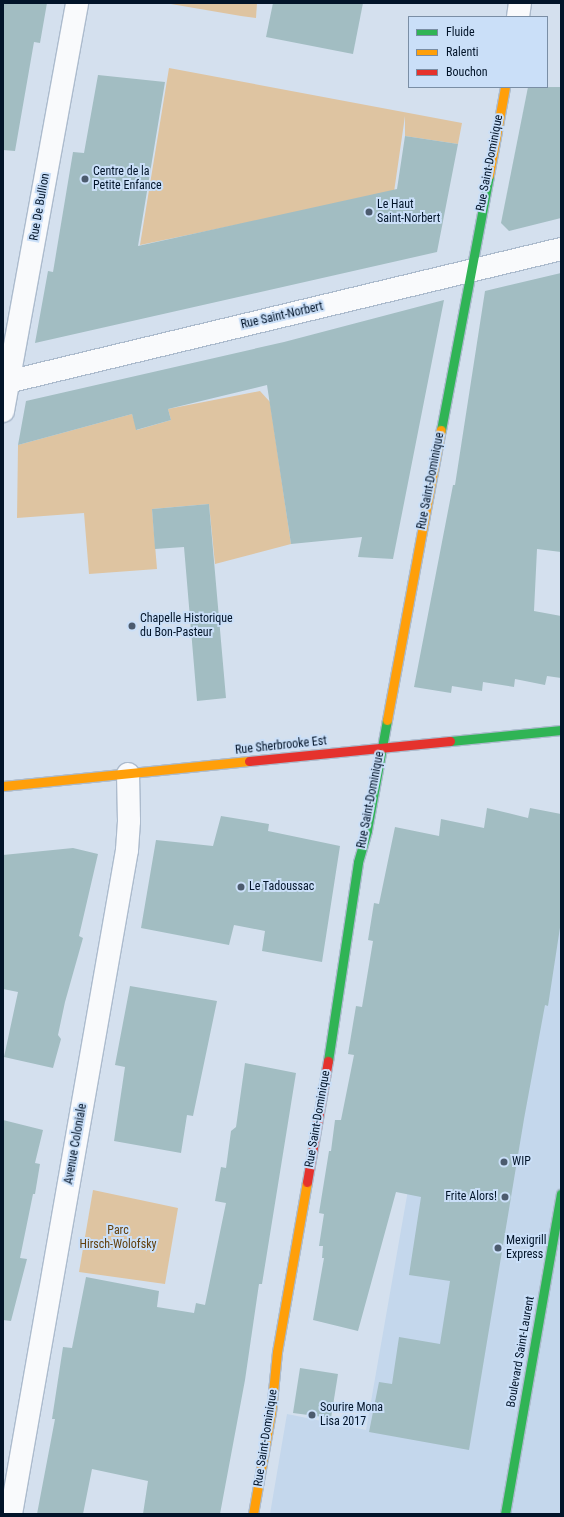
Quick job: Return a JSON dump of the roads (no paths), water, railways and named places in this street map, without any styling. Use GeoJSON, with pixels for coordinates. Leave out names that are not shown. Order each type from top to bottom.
{"type":"FeatureCollection","features":[{"type":"Feature","properties":{"kind":"street","name":"Rue De Bullion"},"geometry":{"type":"LineString","coordinates":[[3,411],[6,382],[77,3]]}},
{"type":"Feature","properties":{"kind":"street"},"geometry":{"type":"LineString","coordinates":[[518,16],[520,3]]}},
{"type":"Feature","properties":{"kind":"street","name":"Rue Saint-Dominique"},"geometry":{"type":"LineString","coordinates":[[254,1514],[272,1412],[277,1352],[339,1000],[341,967],[358,862],[367,830],[504,88]]}},
{"type":"Feature","properties":{"kind":"street","name":"Rue Saint-Norbert"},"geometry":{"type":"LineString","coordinates":[[6,382],[561,249]]}},
{"type":"Feature","properties":{"kind":"street","name":"Rue Sherbrooke Est"},"geometry":{"type":"LineString","coordinates":[[3,786],[561,730]]}},
{"type":"Feature","properties":{"kind":"street","name":"Avenue Coloniale"},"geometry":{"type":"LineString","coordinates":[[11,1514],[127,850],[130,821],[128,774]]}},
{"type":"Feature","properties":{"kind":"street","name":"Boulevard Saint-Laurent"},"geometry":{"type":"LineString","coordinates":[[505,1514],[561,1194]]}},
{"type":"Feature","properties":{"kind":"place","name":"Centre de la Petite Enfance"},"geometry":{"type":"Point","coordinates":[85,179]}},
{"type":"Feature","properties":{"kind":"place","name":"Le Haut Saint-Norbert"},"geometry":{"type":"Point","coordinates":[369,212]}},
{"type":"Feature","properties":{"kind":"place","name":"Chapelle Historique du Bon-Pasteur"},"geometry":{"type":"Point","coordinates":[132,626]}},
{"type":"Feature","properties":{"kind":"place","name":"Le Tadoussac"},"geometry":{"type":"Point","coordinates":[241,887]}},
{"type":"Feature","properties":{"kind":"place","name":"WIP"},"geometry":{"type":"Point","coordinates":[504,1162]}},
{"type":"Feature","properties":{"kind":"place","name":"Frite Alors!"},"geometry":{"type":"Point","coordinates":[505,1197]}},
{"type":"Feature","properties":{"kind":"place","name":"Mexigrill Express"},"geometry":{"type":"Point","coordinates":[498,1248]}},
{"type":"Feature","properties":{"kind":"place","name":"Sourire Mona Lisa 2017"},"geometry":{"type":"Point","coordinates":[312,1415]}},
{"type":"Feature","properties":{"kind":"park label","name":"Parc Hirsch-Wolofsky"},"geometry":{"type":"Point","coordinates":[118,1238]}}]}
